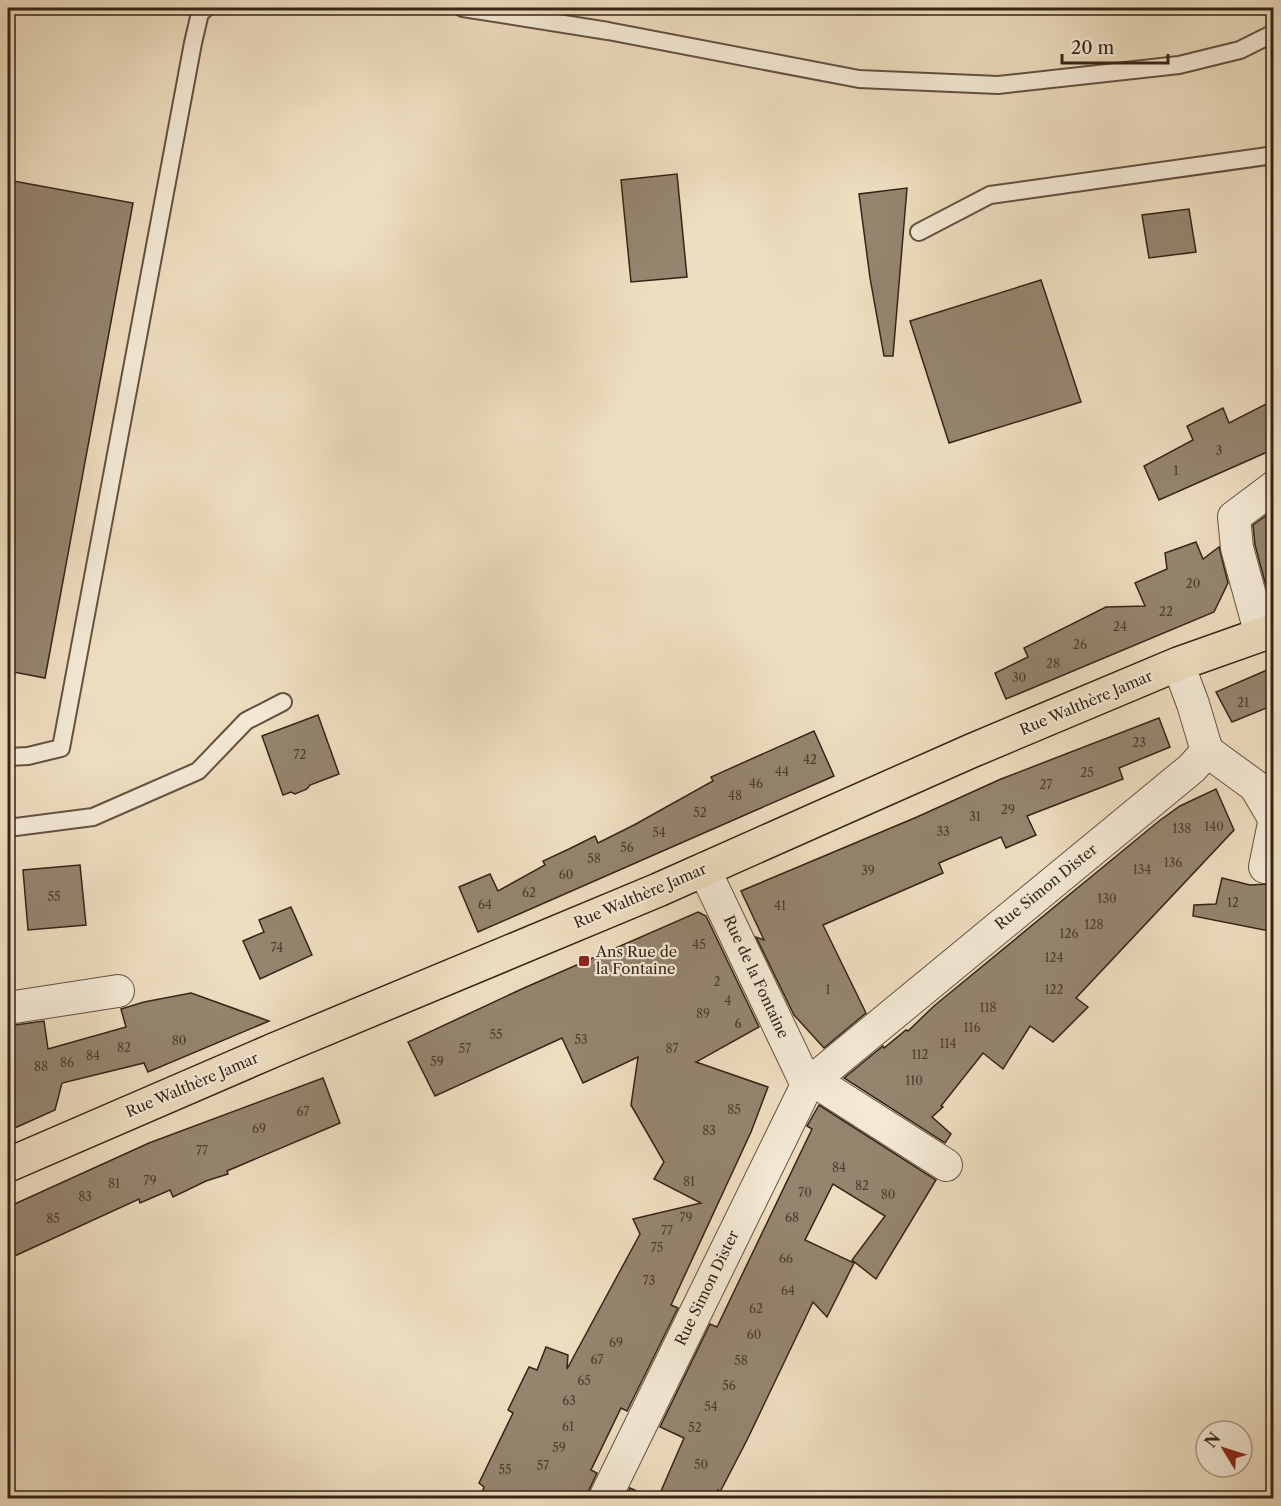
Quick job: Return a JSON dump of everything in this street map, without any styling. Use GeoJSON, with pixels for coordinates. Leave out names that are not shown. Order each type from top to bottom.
{"type":"FeatureCollection","features":[{"type":"Feature","properties":{"kind":"main road","name":"Rue Walthère Jamar"},"geometry":{"type":"LineString","coordinates":[[8,1165],[704,869],[971,751],[1178,664],[1268,633]]}},
{"type":"Feature","properties":{"kind":"street"},"geometry":{"type":"LineString","coordinates":[[1268,633],[1237,548],[1234,517],[1274,487]]}},
{"type":"Feature","properties":{"kind":"street"},"geometry":{"type":"LineString","coordinates":[[1178,664],[1207,751],[1255,786],[1274,818]]}},
{"type":"Feature","properties":{"kind":"street","name":"Rue Simon Dister"},"geometry":{"type":"LineString","coordinates":[[605,1498],[810,1082],[1192,768],[1207,751]]}},
{"type":"Feature","properties":{"kind":"street"},"geometry":{"type":"LineString","coordinates":[[1265,867],[1274,823]]}},
{"type":"Feature","properties":{"kind":"street","name":"Rue de la Fontaine"},"geometry":{"type":"LineString","coordinates":[[704,869],[810,1082]]}},
{"type":"Feature","properties":{"kind":"street"},"geometry":{"type":"LineString","coordinates":[[8,1008],[118,991]]}},
{"type":"Feature","properties":{"kind":"street"},"geometry":{"type":"LineString","coordinates":[[810,1082],[946,1165]]}},
{"type":"Feature","properties":{"kind":"lane"},"geometry":{"type":"LineString","coordinates":[[8,757],[28,756],[61,748],[193,43],[200,14],[206,8]]}},
{"type":"Feature","properties":{"kind":"lane"},"geometry":{"type":"LineString","coordinates":[[463,8],[608,31],[859,79],[998,85],[1179,65],[1240,50],[1274,33]]}},
{"type":"Feature","properties":{"kind":"lane"},"geometry":{"type":"LineString","coordinates":[[920,232],[990,195],[1274,155]]}},
{"type":"Feature","properties":{"kind":"lane"},"geometry":{"type":"LineString","coordinates":[[8,828],[93,817],[198,771],[246,721],[283,702]]}},
{"type":"Feature","properties":{"kind":"building"},"geometry":{"type":"Polygon","coordinates":[[[677,174],[687,277],[631,282],[621,180],[677,174]]]}},
{"type":"Feature","properties":{"kind":"building"},"geometry":{"type":"Polygon","coordinates":[[[8,180],[133,203],[45,678],[8,671],[8,180]]]}},
{"type":"Feature","properties":{"kind":"building"},"geometry":{"type":"Polygon","coordinates":[[[907,188],[893,356],[884,356],[870,278],[859,194],[907,188]]]}},
{"type":"Feature","properties":{"kind":"building"},"geometry":{"type":"Polygon","coordinates":[[[1189,209],[1196,252],[1149,258],[1142,215],[1189,209]]]}},
{"type":"Feature","properties":{"kind":"building"},"geometry":{"type":"Polygon","coordinates":[[[1041,280],[1081,402],[949,443],[910,321],[1041,280]]]}},
{"type":"Feature","properties":{"kind":"building"},"geometry":{"type":"Polygon","coordinates":[[[1274,400],[1274,449],[1159,500],[1144,466],[1193,440],[1187,426],[1223,408],[1229,423],[1274,400]]]}},
{"type":"Feature","properties":{"kind":"building"},"geometry":{"type":"Polygon","coordinates":[[[1274,510],[1273,612],[1255,545],[1253,525],[1274,510]]]}},
{"type":"Feature","properties":{"kind":"building"},"geometry":{"type":"Polygon","coordinates":[[[1196,542],[1203,559],[1219,547],[1228,583],[1214,612],[1006,699],[995,673],[1028,657],[1024,648],[1106,607],[1145,606],[1135,583],[1167,569],[1165,553],[1196,542]]]}},
{"type":"Feature","properties":{"kind":"building"},"geometry":{"type":"Polygon","coordinates":[[[1274,667],[1274,705],[1232,722],[1216,692],[1274,667]]]}},
{"type":"Feature","properties":{"kind":"building"},"geometry":{"type":"Polygon","coordinates":[[[318,715],[339,774],[310,785],[307,789],[295,794],[291,792],[283,795],[262,736],[318,715]]]}},
{"type":"Feature","properties":{"kind":"building"},"geometry":{"type":"Polygon","coordinates":[[[1159,718],[1170,747],[1119,768],[1123,779],[1027,816],[1036,835],[1006,848],[1001,837],[939,863],[943,873],[823,925],[866,1013],[824,1048],[794,1015],[756,937],[764,940],[741,891],[1001,779],[1159,718]]]}},
{"type":"Feature","properties":{"kind":"building"},"geometry":{"type":"Polygon","coordinates":[[[814,731],[834,776],[478,932],[459,887],[490,874],[498,891],[545,865],[543,861],[595,836],[598,843],[713,781],[711,777],[814,731]]]}},
{"type":"Feature","properties":{"kind":"building"},"geometry":{"type":"Polygon","coordinates":[[[1216,789],[1234,830],[1076,998],[1088,1007],[1053,1042],[1030,1026],[1003,1069],[983,1053],[941,1106],[943,1107],[932,1117],[951,1134],[945,1143],[844,1078],[883,1046],[884,1048],[906,1030],[908,1031],[934,1006],[1159,821],[1180,806],[1216,789]]]}},
{"type":"Feature","properties":{"kind":"building"},"geometry":{"type":"Polygon","coordinates":[[[80,865],[86,925],[28,930],[23,870],[80,865]]]}},
{"type":"Feature","properties":{"kind":"building"},"geometry":{"type":"Polygon","coordinates":[[[1222,878],[1250,885],[1268,884],[1269,902],[1274,902],[1274,932],[1193,916],[1194,905],[1216,904],[1222,878]]]}},
{"type":"Feature","properties":{"kind":"building"},"geometry":{"type":"Polygon","coordinates":[[[291,907],[312,955],[260,979],[243,941],[264,932],[259,920],[291,907]]]}},
{"type":"Feature","properties":{"kind":"building"},"geometry":{"type":"Polygon","coordinates":[[[698,912],[706,916],[759,1027],[696,1062],[768,1087],[751,1132],[671,1305],[678,1308],[627,1411],[621,1408],[591,1470],[597,1473],[587,1498],[480,1498],[484,1487],[479,1483],[513,1413],[508,1410],[529,1367],[537,1370],[546,1347],[568,1355],[567,1369],[640,1234],[633,1219],[701,1203],[654,1179],[664,1162],[631,1105],[638,1057],[583,1083],[562,1038],[435,1096],[408,1042],[524,988],[698,912]]]}},
{"type":"Feature","properties":{"kind":"building"},"geometry":{"type":"Polygon","coordinates":[[[191,993],[269,1021],[148,1072],[144,1063],[62,1083],[55,1110],[8,1131],[8,1026],[44,1021],[48,1049],[126,1027],[121,1009],[191,993]]]}},
{"type":"Feature","properties":{"kind":"building"},"geometry":{"type":"Polygon","coordinates":[[[323,1078],[340,1123],[227,1171],[228,1174],[206,1181],[173,1197],[170,1190],[140,1203],[139,1199],[8,1259],[8,1207],[149,1143],[323,1078]]]}},
{"type":"Feature","properties":{"kind":"building"},"geometry":{"type":"Polygon","coordinates":[[[819,1105],[936,1180],[876,1279],[852,1260],[885,1216],[833,1184],[805,1240],[854,1263],[827,1317],[813,1302],[720,1492],[718,1490],[714,1498],[658,1498],[684,1438],[660,1427],[710,1324],[717,1327],[812,1129],[807,1126],[819,1105]]]}},
{"type":"Feature","properties":{"kind":"building"},"geometry":{"type":"Polygon","coordinates":[[[630,1488],[652,1498],[625,1498],[630,1488]]]}},
{"type":"Feature","properties":{"kind":"place","name":"Ans Rue de la Fontaine"},"geometry":{"type":"Point","coordinates":[584,961]}}]}
